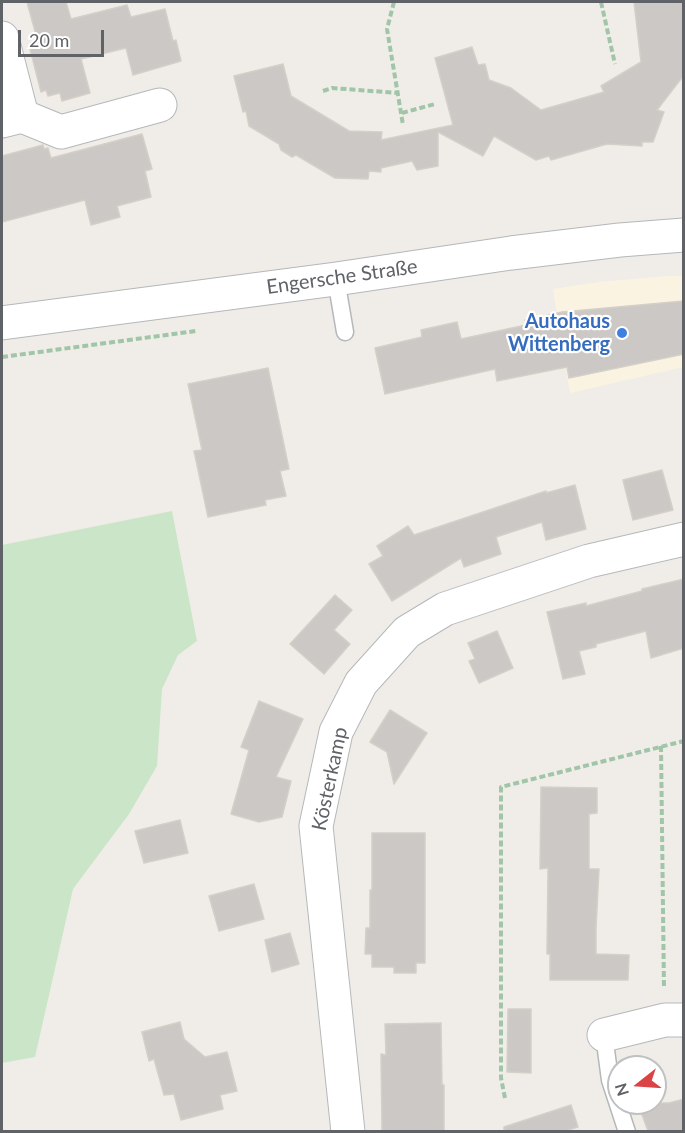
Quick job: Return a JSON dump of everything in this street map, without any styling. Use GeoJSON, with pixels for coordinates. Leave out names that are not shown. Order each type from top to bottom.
{"type":"FeatureCollection","features":[{"type":"Feature","properties":{"kind":"street"},"geometry":{"type":"LineString","coordinates":[[2,38],[12,118],[61,132],[160,105]]}},
{"type":"Feature","properties":{"kind":"street","name":"Engersche Straße"},"geometry":{"type":"LineString","coordinates":[[2,323],[336,279],[511,253],[684,235]]}},
{"type":"Feature","properties":{"kind":"street","name":"Kösterkamp"},"geometry":{"type":"LineString","coordinates":[[348,1131],[316,826],[336,732],[361,683],[407,632],[445,609],[589,561],[684,539]]}},
{"type":"Feature","properties":{"kind":"street"},"geometry":{"type":"LineString","coordinates":[[604,1035],[674,1020]]}},
{"type":"Feature","properties":{"kind":"lane"},"geometry":{"type":"LineString","coordinates":[[336,279],[345,332]]}},
{"type":"Feature","properties":{"kind":"lane"},"geometry":{"type":"LineString","coordinates":[[604,1035],[610,1080],[627,1131]]}},
{"type":"Feature","properties":{"kind":"path"},"geometry":{"type":"LineString","coordinates":[[394,2],[387,29],[403,125]]}},
{"type":"Feature","properties":{"kind":"path"},"geometry":{"type":"LineString","coordinates":[[601,2],[615,64]]}},
{"type":"Feature","properties":{"kind":"path"},"geometry":{"type":"LineString","coordinates":[[323,91],[332,88],[398,93]]}},
{"type":"Feature","properties":{"kind":"path"},"geometry":{"type":"LineString","coordinates":[[402,112],[435,104]]}},
{"type":"Feature","properties":{"kind":"path"},"geometry":{"type":"LineString","coordinates":[[505,1098],[501,1078],[501,787],[684,741]]}},
{"type":"Feature","properties":{"kind":"path"},"geometry":{"type":"LineString","coordinates":[[661,746],[674,1020]]}},
{"type":"Feature","properties":{"kind":"shaded area"},"geometry":{"type":"Polygon","coordinates":[[[683,276],[683,367],[570,393],[553,289],[599,282],[683,276]]]}},
{"type":"Feature","properties":{"kind":"green space"},"geometry":{"type":"Polygon","coordinates":[[[172,511],[197,641],[178,655],[162,689],[157,766],[129,814],[73,889],[35,1057],[2,1063],[2,545],[172,511]]]}},
{"type":"Feature","properties":{"kind":"building"},"geometry":{"type":"Polygon","coordinates":[[[27,2],[66,2],[71,19],[127,5],[131,17],[165,9],[181,61],[133,75],[126,48],[81,59],[90,93],[62,101],[60,93],[48,96],[46,90],[41,92],[30,49],[39,46],[27,2]]]}},
{"type":"Feature","properties":{"kind":"building"},"geometry":{"type":"Polygon","coordinates":[[[634,2],[684,2],[684,75],[657,110],[664,112],[653,142],[642,142],[642,146],[607,144],[551,160],[549,156],[536,160],[494,136],[483,156],[438,132],[438,166],[417,170],[412,161],[381,168],[381,172],[369,171],[368,179],[335,178],[296,155],[292,157],[281,150],[279,144],[249,126],[234,76],[283,64],[291,96],[349,131],[382,132],[381,140],[453,125],[435,58],[472,47],[478,65],[485,64],[489,80],[511,88],[541,110],[604,92],[601,86],[641,62],[634,2]]]}},
{"type":"Feature","properties":{"kind":"building"},"geometry":{"type":"Polygon","coordinates":[[[142,134],[152,169],[145,171],[151,197],[117,206],[120,217],[91,225],[85,200],[2,222],[2,156],[43,145],[44,149],[48,148],[51,158],[142,134]]]}},
{"type":"Feature","properties":{"kind":"building"},"geometry":{"type":"Polygon","coordinates":[[[684,301],[684,354],[569,378],[567,367],[497,381],[495,369],[385,394],[375,348],[422,337],[421,330],[457,322],[461,339],[526,325],[525,320],[562,312],[684,301]]]}},
{"type":"Feature","properties":{"kind":"building"},"geometry":{"type":"Polygon","coordinates":[[[268,368],[289,469],[280,471],[286,496],[265,500],[266,505],[208,517],[194,451],[202,450],[188,384],[268,368]]]}},
{"type":"Feature","properties":{"kind":"building"},"geometry":{"type":"Polygon","coordinates":[[[662,470],[673,510],[633,520],[623,480],[662,470]]]}},
{"type":"Feature","properties":{"kind":"building"},"geometry":{"type":"Polygon","coordinates":[[[575,485],[586,529],[546,540],[542,522],[496,537],[501,554],[464,567],[461,558],[392,601],[369,564],[383,556],[377,546],[408,526],[414,535],[546,491],[546,493],[575,485]]]}},
{"type":"Feature","properties":{"kind":"building"},"geometry":{"type":"Polygon","coordinates":[[[684,579],[684,648],[651,658],[646,631],[596,644],[596,647],[579,651],[585,674],[563,679],[547,612],[586,603],[586,606],[684,579]]]}},
{"type":"Feature","properties":{"kind":"building"},"geometry":{"type":"Polygon","coordinates":[[[335,595],[352,610],[334,630],[350,644],[324,674],[290,644],[335,595]]]}},
{"type":"Feature","properties":{"kind":"building"},"geometry":{"type":"Polygon","coordinates":[[[497,631],[513,668],[479,683],[469,661],[475,659],[468,643],[497,631]]]}},
{"type":"Feature","properties":{"kind":"building"},"geometry":{"type":"Polygon","coordinates":[[[259,701],[303,719],[276,777],[291,781],[282,817],[259,822],[231,814],[249,750],[241,747],[259,701]]]}},
{"type":"Feature","properties":{"kind":"building"},"geometry":{"type":"Polygon","coordinates":[[[390,710],[427,733],[394,784],[387,752],[370,742],[390,710]]]}},
{"type":"Feature","properties":{"kind":"building"},"geometry":{"type":"Polygon","coordinates":[[[541,787],[597,788],[597,813],[589,814],[589,869],[599,869],[596,954],[629,955],[628,980],[550,980],[550,954],[547,954],[548,868],[540,869],[541,787]]]}},
{"type":"Feature","properties":{"kind":"building"},"geometry":{"type":"Polygon","coordinates":[[[180,820],[188,853],[144,863],[135,831],[180,820]]]}},
{"type":"Feature","properties":{"kind":"building"},"geometry":{"type":"Polygon","coordinates":[[[372,833],[425,833],[425,963],[416,963],[416,973],[394,973],[394,967],[372,967],[372,954],[365,954],[366,928],[370,928],[372,833]]]}},
{"type":"Feature","properties":{"kind":"building"},"geometry":{"type":"Polygon","coordinates":[[[254,884],[264,919],[219,931],[209,896],[254,884]]]}},
{"type":"Feature","properties":{"kind":"building"},"geometry":{"type":"Polygon","coordinates":[[[290,933],[299,964],[272,972],[265,940],[290,933]]]}},
{"type":"Feature","properties":{"kind":"building"},"geometry":{"type":"Polygon","coordinates":[[[508,1009],[531,1009],[531,1073],[507,1072],[508,1009]]]}},
{"type":"Feature","properties":{"kind":"building"},"geometry":{"type":"Polygon","coordinates":[[[180,1022],[184,1039],[205,1057],[227,1052],[237,1091],[220,1095],[223,1109],[181,1120],[174,1094],[164,1095],[154,1059],[149,1061],[142,1032],[180,1022]]]}},
{"type":"Feature","properties":{"kind":"building"},"geometry":{"type":"Polygon","coordinates":[[[441,1023],[444,1131],[382,1131],[381,1054],[386,1055],[385,1024],[441,1023]]]}},
{"type":"Feature","properties":{"kind":"building"},"geometry":{"type":"Polygon","coordinates":[[[684,1099],[684,1131],[648,1131],[642,1115],[667,1115],[667,1103],[684,1099]]]}},
{"type":"Feature","properties":{"kind":"building"},"geometry":{"type":"Polygon","coordinates":[[[571,1105],[578,1127],[565,1131],[504,1131],[504,1127],[571,1105]]]}},
{"type":"Feature","properties":{"kind":"place","name":"Autohaus Wittenberg"},"geometry":{"type":"Point","coordinates":[622,333]}}]}
